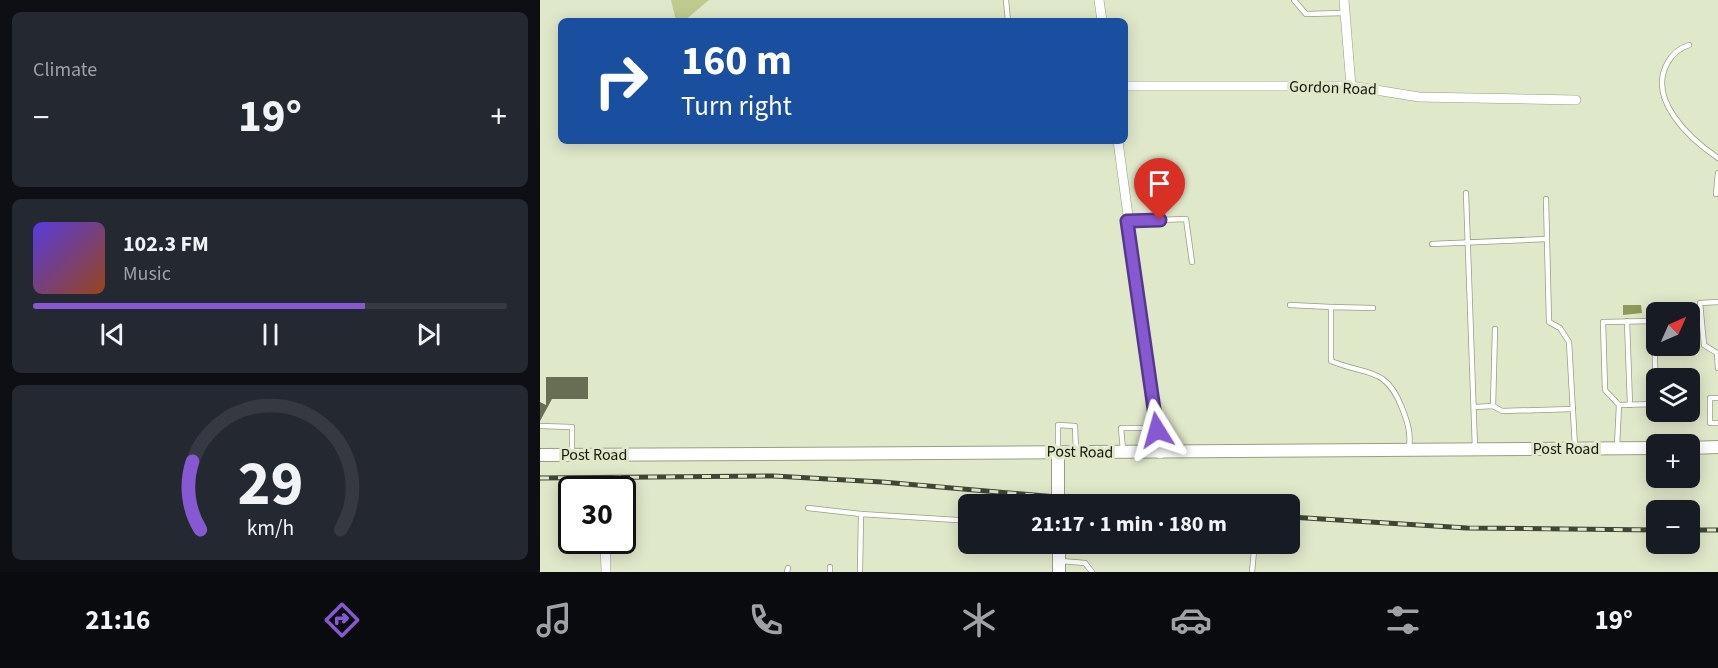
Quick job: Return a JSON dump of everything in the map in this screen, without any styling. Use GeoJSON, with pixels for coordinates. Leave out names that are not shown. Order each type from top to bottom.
{"type":"FeatureCollection","features":[{"type":"Feature","properties":{"kind":"street"},"geometry":{"type":"LineString","coordinates":[[1099,0],[1102,18]]}},
{"type":"Feature","properties":{"kind":"street"},"geometry":{"type":"LineString","coordinates":[[1344,0],[1350,86]]}},
{"type":"Feature","properties":{"kind":"street","name":"Gordon Road"},"geometry":{"type":"LineString","coordinates":[[1128,86],[1350,86],[1419,97],[1576,100]]}},
{"type":"Feature","properties":{"kind":"street"},"geometry":{"type":"LineString","coordinates":[[1118,144],[1160,454]]}},
{"type":"Feature","properties":{"kind":"street"},"geometry":{"type":"LineString","coordinates":[[1700,448],[1718,447]]}},
{"type":"Feature","properties":{"kind":"street","name":"Post Road"},"geometry":{"type":"LineString","coordinates":[[540,455],[1058,452],[1160,454],[1409,449],[1646,448]]}},
{"type":"Feature","properties":{"kind":"street"},"geometry":{"type":"LineString","coordinates":[[1058,452],[1059,494]]}},
{"type":"Feature","properties":{"kind":"street"},"geometry":{"type":"LineString","coordinates":[[605,554],[606,572]]}},
{"type":"Feature","properties":{"kind":"lane"},"geometry":{"type":"LineString","coordinates":[[1006,0],[1008,18]]}},
{"type":"Feature","properties":{"kind":"lane"},"geometry":{"type":"LineString","coordinates":[[1294,0],[1306,14],[1345,13]]}},
{"type":"Feature","properties":{"kind":"lane"},"geometry":{"type":"LineString","coordinates":[[1689,45],[1681,48],[1665,67],[1662,76],[1662,95],[1667,106],[1700,145],[1718,158]]}},
{"type":"Feature","properties":{"kind":"lane"},"geometry":{"type":"LineString","coordinates":[[1716,194],[1718,173]]}},
{"type":"Feature","properties":{"kind":"lane"},"geometry":{"type":"LineString","coordinates":[[1466,193],[1474,449]]}},
{"type":"Feature","properties":{"kind":"lane"},"geometry":{"type":"LineString","coordinates":[[1546,199],[1550,322],[1560,328],[1569,342],[1575,449]]}},
{"type":"Feature","properties":{"kind":"lane"},"geometry":{"type":"LineString","coordinates":[[1127,221],[1186,219],[1192,262]]}},
{"type":"Feature","properties":{"kind":"lane"},"geometry":{"type":"LineString","coordinates":[[1432,244],[1546,239]]}},
{"type":"Feature","properties":{"kind":"lane"},"geometry":{"type":"LineString","coordinates":[[1718,302],[1700,303],[1704,345],[1717,352],[1718,368]]}},
{"type":"Feature","properties":{"kind":"lane"},"geometry":{"type":"LineString","coordinates":[[1290,305],[1373,308]]}},
{"type":"Feature","properties":{"kind":"lane"},"geometry":{"type":"LineString","coordinates":[[1331,307],[1331,361],[1377,375],[1390,383],[1396,391],[1411,431],[1409,449]]}},
{"type":"Feature","properties":{"kind":"lane"},"geometry":{"type":"LineString","coordinates":[[1627,321],[1630,405]]}},
{"type":"Feature","properties":{"kind":"lane"},"geometry":{"type":"LineString","coordinates":[[1617,449],[1619,405],[1605,390],[1602,322],[1654,321],[1656,404],[1619,405]]}},
{"type":"Feature","properties":{"kind":"lane"},"geometry":{"type":"LineString","coordinates":[[1493,406],[1495,329]]}},
{"type":"Feature","properties":{"kind":"lane"},"geometry":{"type":"LineString","coordinates":[[1718,398],[1710,398],[1710,423],[1718,423]]}},
{"type":"Feature","properties":{"kind":"lane"},"geometry":{"type":"LineString","coordinates":[[1474,407],[1493,406],[1502,411],[1573,409]]}},
{"type":"Feature","properties":{"kind":"lane"},"geometry":{"type":"LineString","coordinates":[[1058,452],[1058,425],[1075,426],[1076,452]]}},
{"type":"Feature","properties":{"kind":"lane"},"geometry":{"type":"LineString","coordinates":[[540,426],[572,427],[572,455]]}},
{"type":"Feature","properties":{"kind":"lane"},"geometry":{"type":"LineString","coordinates":[[1123,453],[1121,428],[1142,428]]}},
{"type":"Feature","properties":{"kind":"lane"},"geometry":{"type":"LineString","coordinates":[[808,508],[957,520]]}},
{"type":"Feature","properties":{"kind":"lane"},"geometry":{"type":"LineString","coordinates":[[860,572],[861,514]]}},
{"type":"Feature","properties":{"kind":"lane"},"geometry":{"type":"LineString","coordinates":[[1252,572],[1254,554]]}},
{"type":"Feature","properties":{"kind":"lane"},"geometry":{"type":"LineString","coordinates":[[1059,566],[1085,563],[1092,572]]}},
{"type":"Feature","properties":{"kind":"shaded area"},"geometry":{"type":"Polygon","coordinates":[[[671,0],[709,0],[688,18],[675,18],[671,0]]]}},
{"type":"Feature","properties":{"kind":"shaded area"},"geometry":{"type":"Polygon","coordinates":[[[1623,305],[1641,305],[1642,313],[1623,315],[1623,305]]]}},
{"type":"Feature","properties":{"kind":"building"},"geometry":{"type":"Polygon","coordinates":[[[546,377],[588,377],[588,399],[552,399],[540,421],[540,402],[546,405],[546,377]]]}},
{"type":"Feature","properties":{"kind":"railway"},"geometry":{"type":"LineString","coordinates":[[540,478],[774,476],[882,482],[1022,494]]}},
{"type":"Feature","properties":{"kind":"railway"},"geometry":{"type":"LineString","coordinates":[[1300,518],[1467,528],[1646,530]]}},
{"type":"Feature","properties":{"kind":"railway"},"geometry":{"type":"LineString","coordinates":[[1700,530],[1718,530]]}},
{"type":"Feature","properties":{"kind":"route"},"geometry":{"type":"LineString","coordinates":[[1157,430],[1127,221],[1160,220]]}}]}
